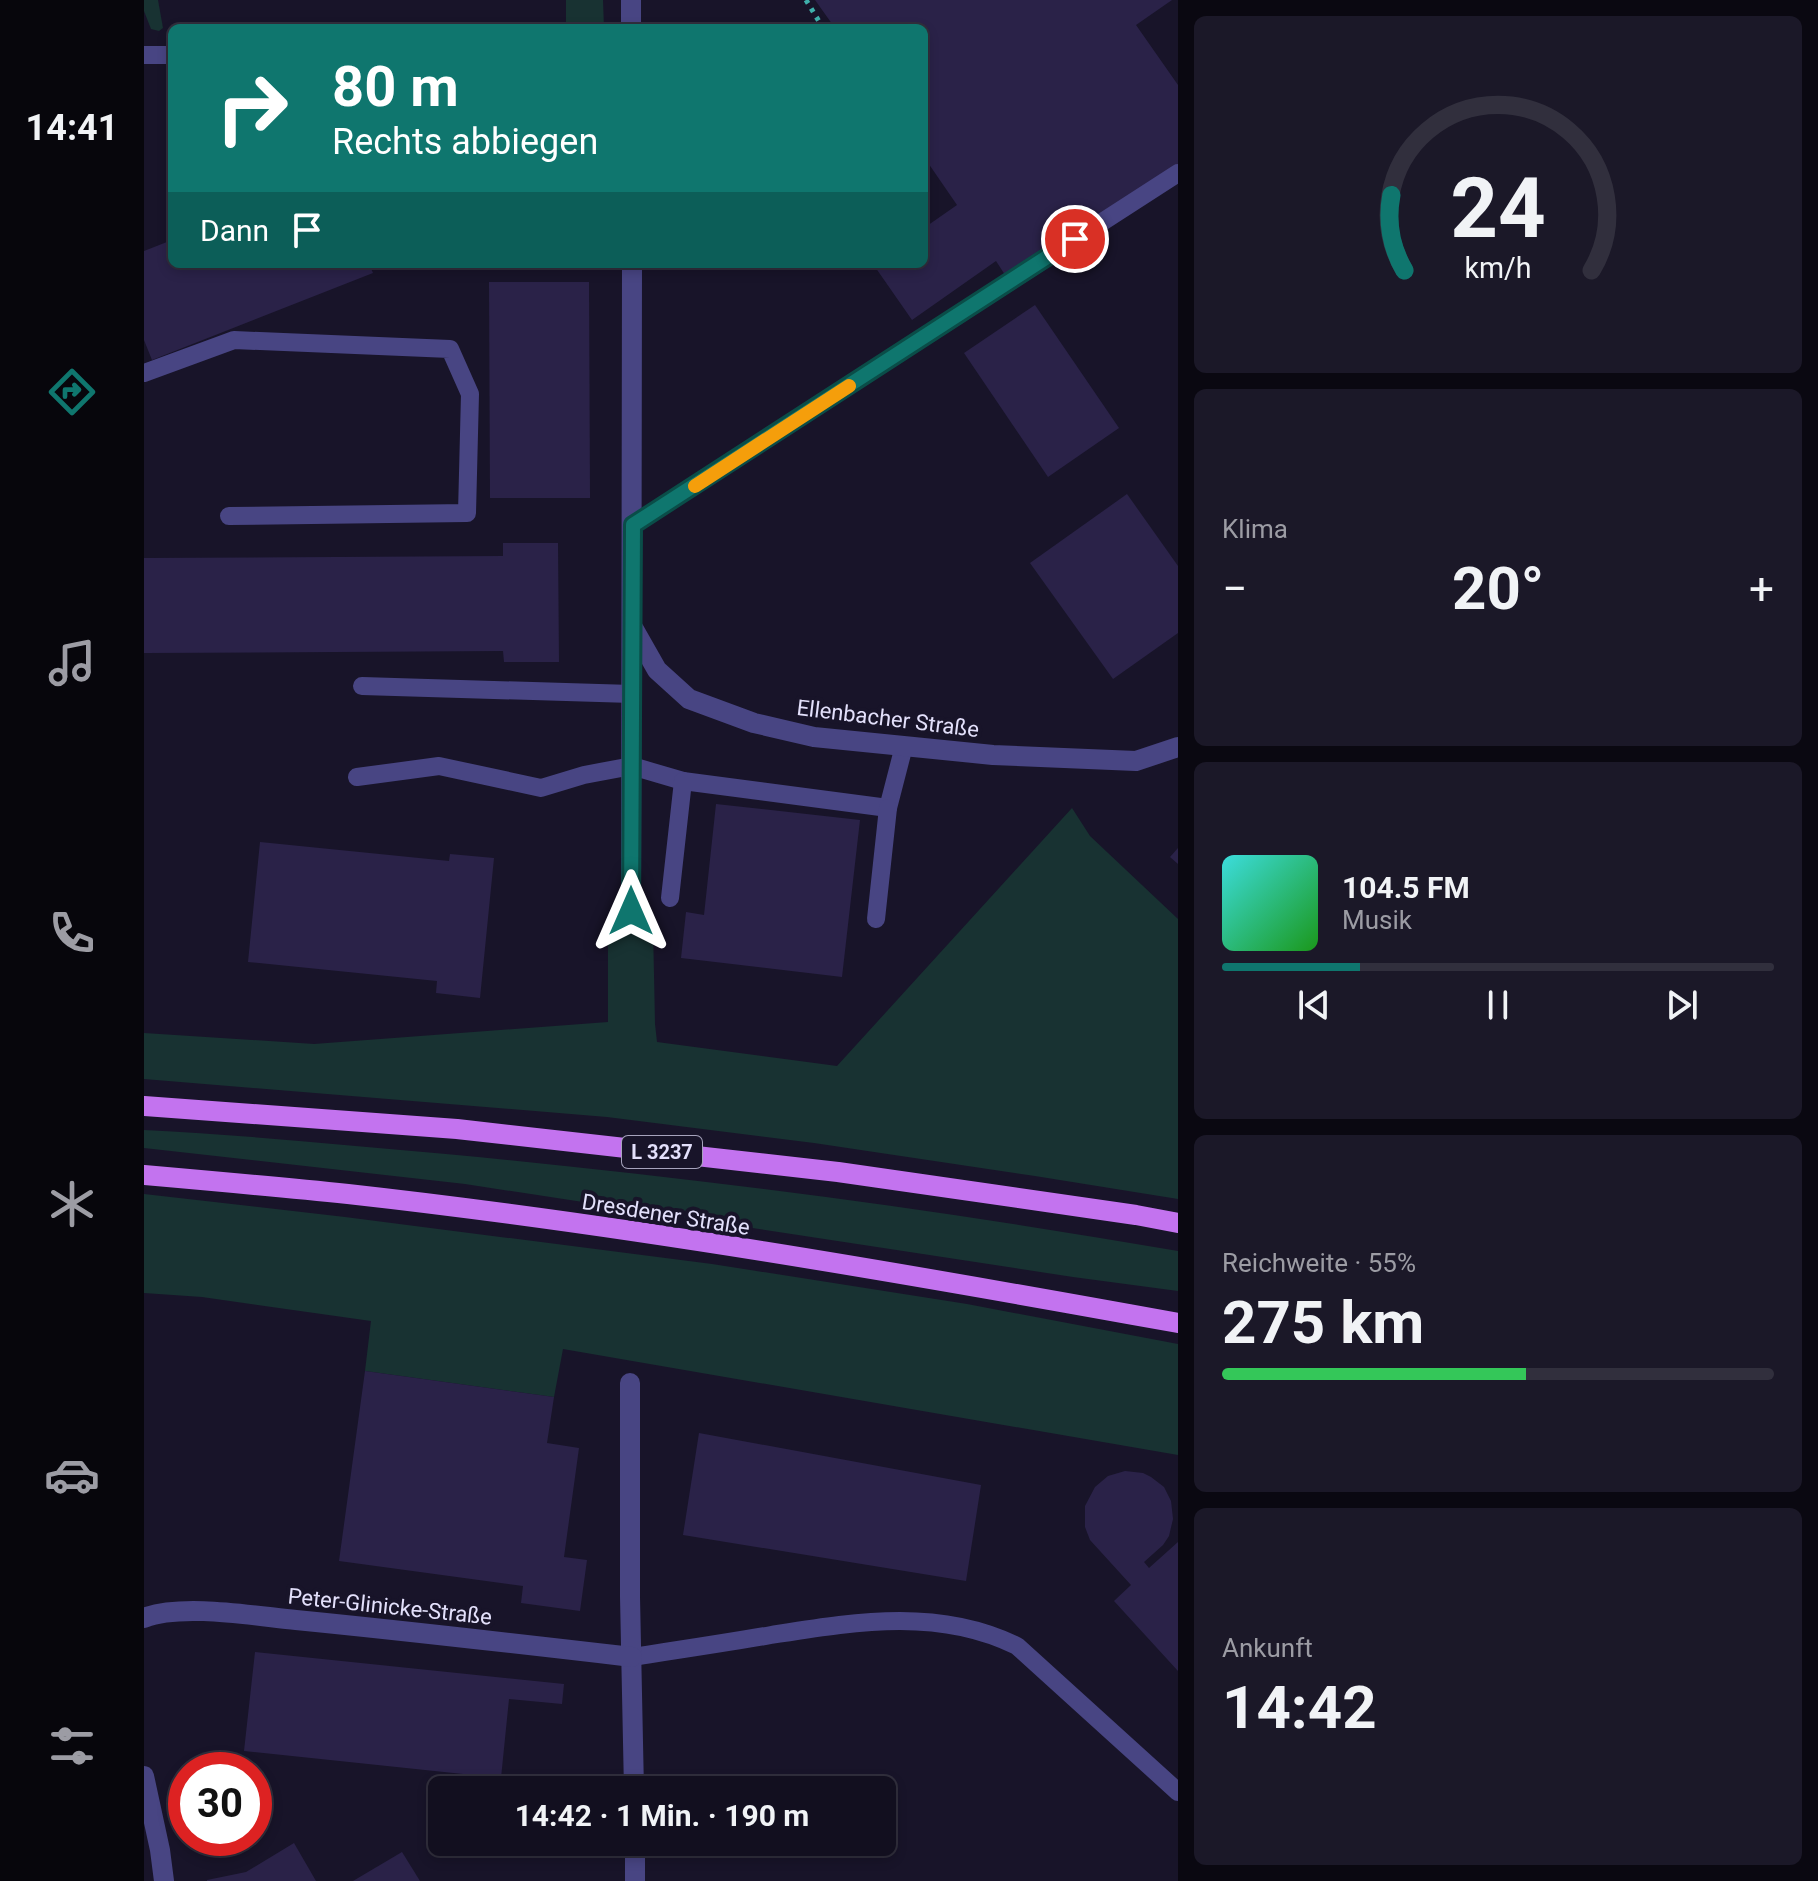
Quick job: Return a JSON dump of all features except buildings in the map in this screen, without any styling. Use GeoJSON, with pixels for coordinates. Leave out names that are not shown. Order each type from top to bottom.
{"type":"FeatureCollection","features":[{"type":"Feature","properties":{"kind":"main road","name":"L 3237"},"geometry":{"type":"LineString","coordinates":[[144,1106],[457,1129],[807,1168],[1178,1223]]}},
{"type":"Feature","properties":{"kind":"main road","name":"Dresdener Straße"},"geometry":{"type":"LineString","coordinates":[[144,1175],[350,1195],[552,1221],[952,1282],[1178,1323]]}},
{"type":"Feature","properties":{"kind":"street"},"geometry":{"type":"LineString","coordinates":[[631,0],[631,24]]}},
{"type":"Feature","properties":{"kind":"street"},"geometry":{"type":"LineString","coordinates":[[631,911],[632,268]]}},
{"type":"Feature","properties":{"kind":"street","name":"Ellenbacher Straße"},"geometry":{"type":"LineString","coordinates":[[632,626],[657,670],[689,699],[754,723],[814,737],[993,755],[1136,761],[1178,747]]}},
{"type":"Feature","properties":{"kind":"street"},"geometry":{"type":"LineString","coordinates":[[630,1383],[634,1776]]}},
{"type":"Feature","properties":{"kind":"street","name":"Peter-Glinicke-Straße"},"geometry":{"type":"LineString","coordinates":[[144,1618],[173,1611],[234,1614],[632,1657]]}},
{"type":"Feature","properties":{"kind":"street"},"geometry":{"type":"LineString","coordinates":[[144,1776],[164,1881]]}},
{"type":"Feature","properties":{"kind":"street"},"geometry":{"type":"LineString","coordinates":[[635,1856],[635,1881]]}},
{"type":"Feature","properties":{"kind":"lane"},"geometry":{"type":"LineString","coordinates":[[144,55],[168,55]]}},
{"type":"Feature","properties":{"kind":"lane"},"geometry":{"type":"LineString","coordinates":[[633,525],[1178,173]]}},
{"type":"Feature","properties":{"kind":"lane"},"geometry":{"type":"LineString","coordinates":[[144,373],[234,340],[450,349],[470,394],[467,513],[229,516]]}},
{"type":"Feature","properties":{"kind":"lane"},"geometry":{"type":"LineString","coordinates":[[362,686],[632,694]]}},
{"type":"Feature","properties":{"kind":"lane"},"geometry":{"type":"LineString","coordinates":[[876,919],[888,808],[904,746]]}},
{"type":"Feature","properties":{"kind":"lane"},"geometry":{"type":"LineString","coordinates":[[357,777],[439,766],[541,788],[584,775],[632,766],[683,781],[888,808]]}},
{"type":"Feature","properties":{"kind":"lane"},"geometry":{"type":"LineString","coordinates":[[670,898],[683,781]]}},
{"type":"Feature","properties":{"kind":"lane"},"geometry":{"type":"LineString","coordinates":[[632,1657],[858,1623],[934,1621],[992,1634],[1017,1646],[1178,1792]]}},
{"type":"Feature","properties":{"kind":"path"},"geometry":{"type":"LineString","coordinates":[[806,0],[821,24]]}},
{"type":"Feature","properties":{"kind":"green space"},"geometry":{"type":"Polygon","coordinates":[[[144,0],[158,0],[163,28],[159,31],[151,29],[144,11],[144,0]]]}},
{"type":"Feature","properties":{"kind":"green space"},"geometry":{"type":"Polygon","coordinates":[[[566,0],[603,0],[604,24],[566,24],[566,0]]]}},
{"type":"Feature","properties":{"kind":"green space"},"geometry":{"type":"Polygon","coordinates":[[[1072,808],[1090,836],[1178,919],[1178,1199],[814,1143],[607,1117],[144,1079],[144,1033],[314,1044],[608,1022],[608,924],[653,925],[657,1042],[837,1066],[1072,808]]]}},
{"type":"Feature","properties":{"kind":"green space"},"geometry":{"type":"Polygon","coordinates":[[[144,1130],[295,1140],[538,1163],[813,1195],[996,1221],[1178,1251],[1178,1291],[465,1184],[144,1148],[144,1130]]]}},
{"type":"Feature","properties":{"kind":"green space"},"geometry":{"type":"Polygon","coordinates":[[[144,1194],[712,1264],[967,1304],[1178,1344],[1178,1455],[563,1349],[554,1397],[365,1371],[371,1321],[202,1297],[144,1293],[144,1194]]]}},
{"type":"Feature","properties":{"kind":"slow traffic"},"geometry":{"type":"LineString","coordinates":[[695,486],[849,386]]}},
{"type":"Feature","properties":{"kind":"route"},"geometry":{"type":"LineString","coordinates":[[631,911],[633,525],[1075,239]]}}]}
